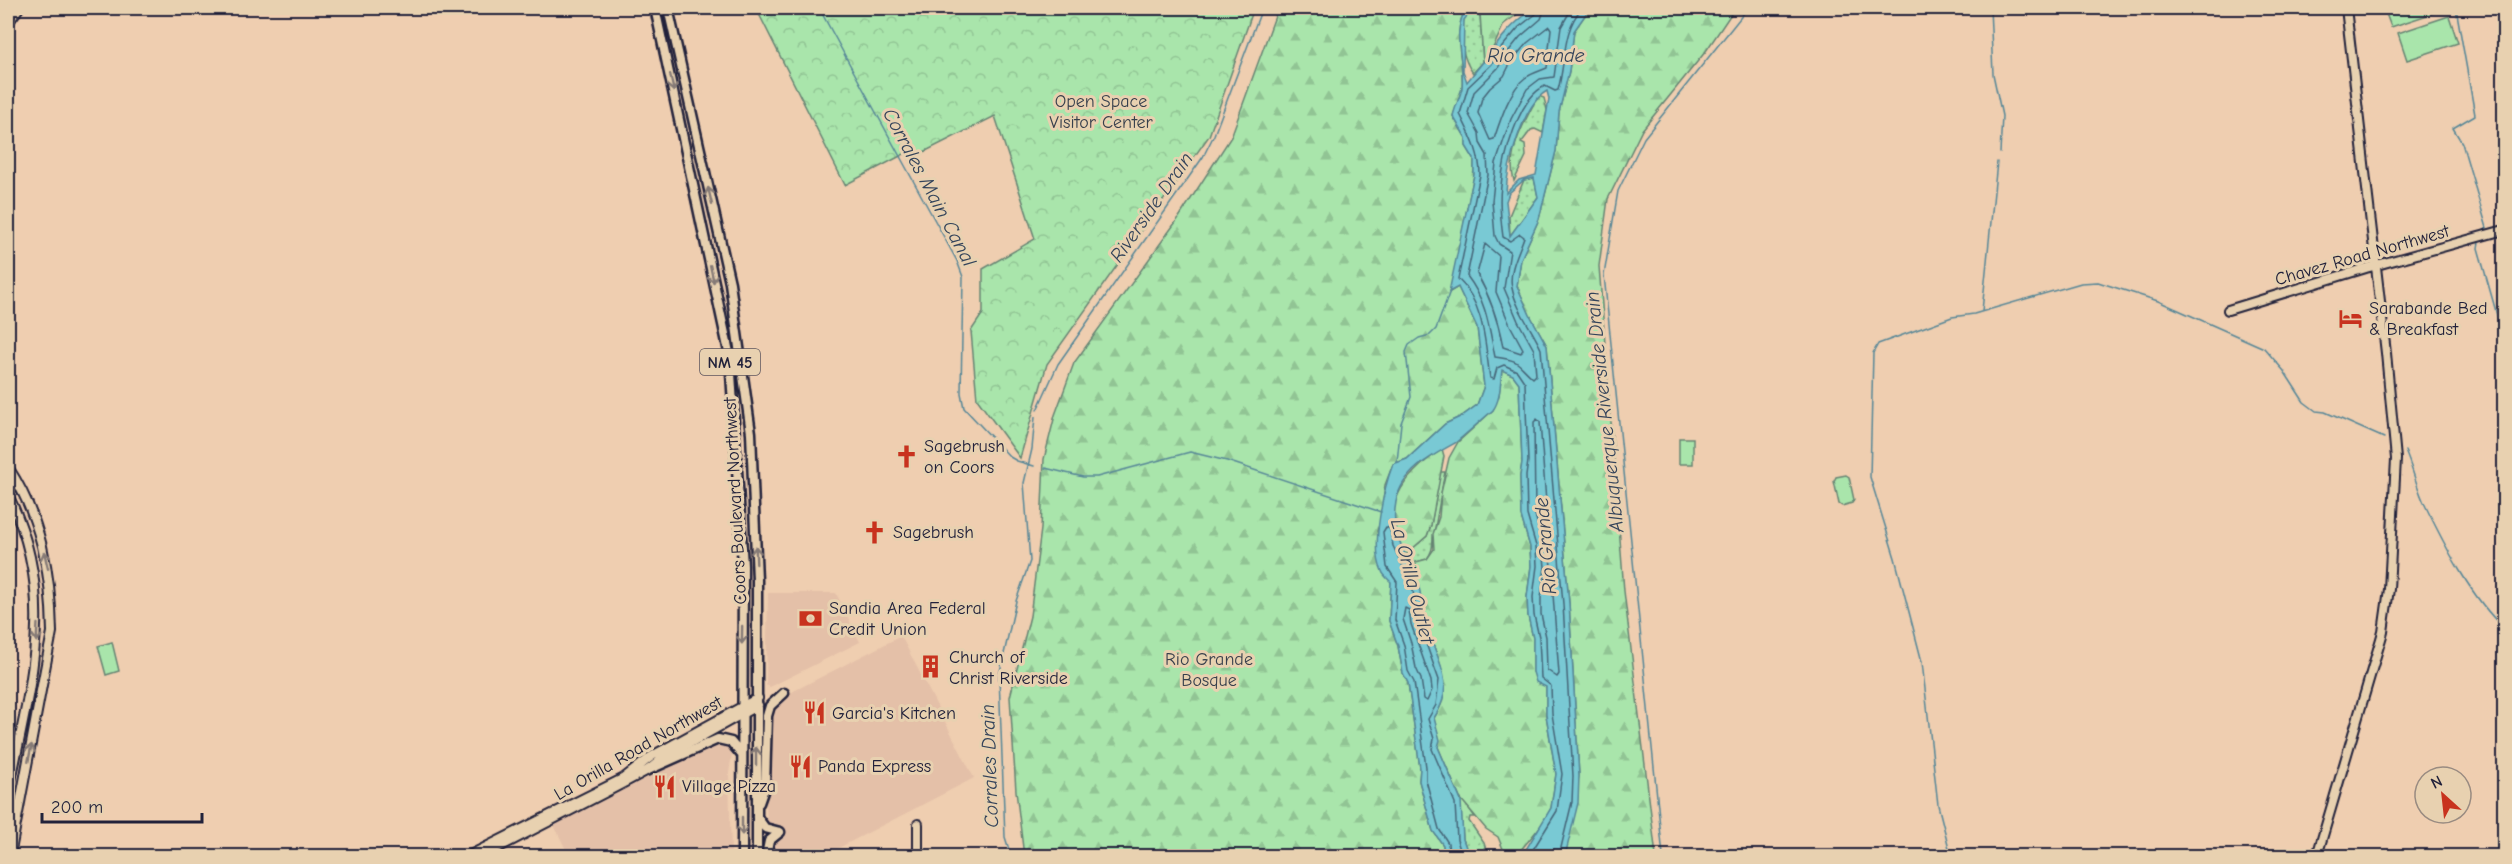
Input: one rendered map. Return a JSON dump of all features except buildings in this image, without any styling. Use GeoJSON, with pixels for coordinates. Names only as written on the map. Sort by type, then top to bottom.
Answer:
{"type":"FeatureCollection","features":[{"type":"Feature","properties":{"kind":"main road","name":"Coors Boulevard Northwest"},"geometry":{"type":"LineString","coordinates":[[655,8],[730,357],[743,566],[742,856]]}},
{"type":"Feature","properties":{"kind":"main road","name":"Coors Boulevard Northwest"},"geometry":{"type":"LineString","coordinates":[[668,8],[730,283],[748,400],[754,479],[758,701],[757,856]]}},
{"type":"Feature","properties":{"kind":"main road"},"geometry":{"type":"LineString","coordinates":[[766,856],[769,841],[780,832],[765,828],[757,814],[765,786],[767,716],[770,706],[783,693]]}},
{"type":"Feature","properties":{"kind":"main road"},"geometry":{"type":"LineString","coordinates":[[648,770],[718,739],[731,742],[741,754]]}},
{"type":"Feature","properties":{"kind":"street"},"geometry":{"type":"LineString","coordinates":[[8,23],[19,8]]}},
{"type":"Feature","properties":{"kind":"street"},"geometry":{"type":"LineString","coordinates":[[2317,856],[2383,632],[2389,589],[2396,449],[2346,8]]}},
{"type":"Feature","properties":{"kind":"street","name":"Chavez Road Northwest"},"geometry":{"type":"LineString","coordinates":[[2228,310],[2376,265],[2505,230]]}},
{"type":"Feature","properties":{"kind":"street"},"geometry":{"type":"LineString","coordinates":[[8,467],[35,519],[46,558],[51,596],[52,633],[9,853]]}},
{"type":"Feature","properties":{"kind":"street"},"geometry":{"type":"LineString","coordinates":[[8,495],[29,550],[36,585],[38,612],[35,656],[8,796]]}},
{"type":"Feature","properties":{"kind":"street","name":"La Orilla Road Northwest"},"geometry":{"type":"LineString","coordinates":[[468,856],[624,778],[652,756],[758,701]]}},
{"type":"Feature","properties":{"kind":"street","name":"La Orilla Road Northwest"},"geometry":{"type":"LineString","coordinates":[[482,856],[648,770],[663,758],[741,710]]}},
{"type":"Feature","properties":{"kind":"street"},"geometry":{"type":"LineString","coordinates":[[918,824],[918,856]]}},
{"type":"Feature","properties":{"kind":"shaded area"},"geometry":{"type":"Polygon","coordinates":[[[768,593],[836,593],[860,642],[770,687],[766,685],[768,593]]]}},
{"type":"Feature","properties":{"kind":"shaded area"},"geometry":{"type":"Polygon","coordinates":[[[901,636],[974,778],[823,856],[769,856],[766,803],[771,719],[777,704],[786,695],[901,636]]]}},
{"type":"Feature","properties":{"kind":"shaded area"},"geometry":{"type":"Polygon","coordinates":[[[716,743],[729,744],[732,754],[729,773],[731,856],[569,856],[554,825],[716,743]]]}},
{"type":"Feature","properties":{"kind":"green space","name":"Open Space Visitor Center"},"geometry":{"type":"Polygon","coordinates":[[[756,8],[1254,8],[1209,136],[1047,364],[1020,458],[977,399],[971,331],[983,313],[983,269],[1035,239],[995,116],[910,159],[906,153],[845,185],[756,8]]]}},
{"type":"Feature","properties":{"kind":"green space","name":"Rio Grande Bosque"},"geometry":{"type":"Polygon","coordinates":[[[1278,8],[1467,8],[1459,27],[1462,88],[1453,116],[1466,138],[1466,146],[1474,159],[1474,175],[1450,292],[1458,287],[1477,327],[1484,386],[1477,405],[1462,416],[1445,424],[1407,459],[1393,464],[1385,485],[1381,519],[1377,531],[1391,582],[1389,621],[1398,646],[1403,673],[1408,683],[1420,768],[1419,781],[1433,831],[1443,845],[1444,856],[1024,856],[1016,791],[1010,697],[1030,616],[1041,529],[1044,459],[1055,415],[1074,363],[1178,219],[1231,137],[1278,8]]]}},
{"type":"Feature","properties":{"kind":"green space"},"geometry":{"type":"Polygon","coordinates":[[[1473,8],[1487,8],[1480,13],[1483,62],[1473,73],[1464,55],[1461,33],[1465,18],[1473,8]]]}},
{"type":"Feature","properties":{"kind":"green space"},"geometry":{"type":"Polygon","coordinates":[[[1487,8],[1526,8],[1504,24],[1487,61],[1483,62],[1480,13],[1487,8]]]}},
{"type":"Feature","properties":{"kind":"green space"},"geometry":{"type":"Polygon","coordinates":[[[1590,8],[1735,8],[1706,51],[1642,130],[1608,199],[1599,266],[1624,591],[1656,856],[1565,856],[1579,776],[1569,603],[1547,346],[1517,286],[1521,259],[1539,219],[1556,151],[1559,112],[1569,71],[1574,31],[1590,8]]]}},
{"type":"Feature","properties":{"kind":"green space"},"geometry":{"type":"Polygon","coordinates":[[[2384,8],[2445,8],[2446,9],[2391,27],[2384,8]]]}},
{"type":"Feature","properties":{"kind":"green space"},"geometry":{"type":"Polygon","coordinates":[[[2449,16],[2458,43],[2407,60],[2398,33],[2449,16]]]}},
{"type":"Feature","properties":{"kind":"green space"},"geometry":{"type":"Polygon","coordinates":[[[1538,96],[1544,98],[1547,110],[1543,133],[1535,129],[1531,130],[1521,143],[1525,145],[1526,156],[1514,181],[1513,159],[1518,137],[1538,96]]]}},
{"type":"Feature","properties":{"kind":"green space"},"geometry":{"type":"Polygon","coordinates":[[[1534,178],[1538,197],[1510,236],[1509,216],[1524,180],[1534,178]]]}},
{"type":"Feature","properties":{"kind":"green space"},"geometry":{"type":"Polygon","coordinates":[[[1502,370],[1513,375],[1519,383],[1522,462],[1521,516],[1530,547],[1531,566],[1527,597],[1533,638],[1533,672],[1546,686],[1546,715],[1556,774],[1551,808],[1544,822],[1520,851],[1513,856],[1506,856],[1498,837],[1486,829],[1460,798],[1438,747],[1434,718],[1441,706],[1444,682],[1438,657],[1423,617],[1415,569],[1416,562],[1427,559],[1434,549],[1433,534],[1439,517],[1441,493],[1449,458],[1458,442],[1493,410],[1499,395],[1502,370]]]}},
{"type":"Feature","properties":{"kind":"green space"},"geometry":{"type":"Polygon","coordinates":[[[1679,438],[1693,438],[1693,464],[1679,464],[1679,438]]]}},
{"type":"Feature","properties":{"kind":"green space"},"geometry":{"type":"Polygon","coordinates":[[[1442,449],[1444,456],[1431,525],[1427,536],[1405,555],[1393,522],[1398,494],[1416,470],[1442,449]]]}},
{"type":"Feature","properties":{"kind":"green space"},"geometry":{"type":"Polygon","coordinates":[[[1440,472],[1445,472],[1432,549],[1427,559],[1416,562],[1414,574],[1405,555],[1427,536],[1440,472]]]}},
{"type":"Feature","properties":{"kind":"green space"},"geometry":{"type":"Polygon","coordinates":[[[1846,475],[1849,477],[1854,500],[1842,506],[1839,504],[1834,481],[1836,477],[1846,475]]]}},
{"type":"Feature","properties":{"kind":"green space"},"geometry":{"type":"Polygon","coordinates":[[[112,642],[119,671],[106,675],[98,646],[112,642]]]}},
{"type":"Feature","properties":{"kind":"green space"},"geometry":{"type":"Polygon","coordinates":[[[1460,798],[1475,817],[1470,817],[1469,821],[1484,843],[1488,856],[1469,856],[1463,839],[1460,798]]]}},
{"type":"Feature","properties":{"kind":"water","name":"Rio Grande"},"geometry":{"type":"Polygon","coordinates":[[[1467,8],[1473,8],[1464,20],[1463,71],[1467,82],[1483,62],[1487,61],[1508,31],[1535,8],[1590,8],[1574,31],[1569,71],[1559,112],[1556,151],[1539,219],[1521,259],[1517,286],[1547,346],[1569,603],[1579,776],[1578,803],[1565,856],[1522,856],[1551,808],[1556,774],[1546,715],[1546,687],[1536,682],[1533,672],[1533,638],[1527,597],[1531,566],[1530,547],[1521,516],[1522,462],[1519,383],[1513,375],[1502,370],[1499,396],[1493,410],[1455,443],[1418,466],[1404,482],[1396,502],[1395,526],[1418,584],[1424,620],[1442,669],[1444,692],[1441,705],[1434,718],[1440,740],[1438,747],[1461,801],[1463,839],[1469,856],[1444,856],[1443,845],[1433,831],[1419,781],[1420,768],[1408,683],[1403,673],[1398,646],[1389,621],[1391,582],[1383,574],[1377,548],[1380,518],[1393,464],[1407,459],[1445,424],[1462,416],[1477,405],[1484,386],[1477,327],[1458,287],[1449,292],[1474,175],[1474,159],[1466,146],[1466,138],[1453,116],[1462,88],[1459,27],[1467,8]],[[1547,91],[1538,98],[1523,122],[1509,168],[1506,193],[1519,180],[1536,175],[1549,99],[1547,91]],[[1534,178],[1524,180],[1509,193],[1506,201],[1510,236],[1538,197],[1534,178]]]}},
{"type":"Feature","properties":{"kind":"waterway","name":"Corrales Main Canal"},"geometry":{"type":"LineString","coordinates":[[819,8],[957,261],[963,277],[961,393],[964,408],[1010,457],[1034,466]]}},
{"type":"Feature","properties":{"kind":"waterway","name":"Riverside Drain"},"geometry":{"type":"LineString","coordinates":[[1037,410],[1058,364],[1203,157],[1214,135],[1262,8]]}},
{"type":"Feature","properties":{"kind":"waterway","name":"Albuquerque Riverside Drain"},"geometry":{"type":"LineString","coordinates":[[1663,856],[1604,275],[1618,191],[1644,138],[1748,8]]}},
{"type":"Feature","properties":{"kind":"waterway"},"geometry":{"type":"LineString","coordinates":[[1990,8],[1993,74],[2002,116],[2000,153]]}},
{"type":"Feature","properties":{"kind":"waterway"},"geometry":{"type":"LineString","coordinates":[[2456,8],[2475,115],[2453,128],[2462,143],[2487,228],[2481,232]]}},
{"type":"Feature","properties":{"kind":"waterway"},"geometry":{"type":"LineString","coordinates":[[1982,311],[1997,162]]}},
{"type":"Feature","properties":{"kind":"waterway"},"geometry":{"type":"LineString","coordinates":[[2479,242],[2478,248],[2504,340]]}},
{"type":"Feature","properties":{"kind":"waterway"},"geometry":{"type":"LineString","coordinates":[[1951,856],[1938,805],[1922,662],[1895,558],[1870,477],[1873,353],[1878,344],[1952,317],[1974,314],[2081,283],[2098,282],[2158,301],[2264,348],[2284,371],[2304,402],[2316,411],[2325,412],[2384,438]]}},
{"type":"Feature","properties":{"kind":"waterway"},"geometry":{"type":"LineString","coordinates":[[1397,462],[1401,423],[1411,397],[1406,352],[1409,345],[1419,338],[1430,335],[1436,329],[1450,291]]}},
{"type":"Feature","properties":{"kind":"waterway","name":"Corrales Drain"},"geometry":{"type":"LineString","coordinates":[[1011,856],[1005,837],[999,676],[1016,601],[1030,561],[1024,483],[1032,449],[1035,417]]}},
{"type":"Feature","properties":{"kind":"waterway"},"geometry":{"type":"LineString","coordinates":[[2405,451],[2423,500],[2451,555],[2470,587],[2504,628]]}},
{"type":"Feature","properties":{"kind":"waterway","name":"La Orilla Outlet"},"geometry":{"type":"LineString","coordinates":[[1045,468],[1083,477],[1097,477],[1190,452],[1227,461],[1381,512]]}},
{"type":"Feature","properties":{"kind":"place","name":"Sarabande Bed & Breakfast"},"geometry":{"type":"Point","coordinates":[2351,318]}},
{"type":"Feature","properties":{"kind":"place","name":"Sagebrush on Coors"},"geometry":{"type":"Point","coordinates":[906,456]}},
{"type":"Feature","properties":{"kind":"place","name":"Sagebrush"},"geometry":{"type":"Point","coordinates":[875,532]}},
{"type":"Feature","properties":{"kind":"place","name":"Sandia Area Federal Credit Union"},"geometry":{"type":"Point","coordinates":[811,618]}},
{"type":"Feature","properties":{"kind":"place","name":"Church of Christ Riverside"},"geometry":{"type":"Point","coordinates":[931,667]}},
{"type":"Feature","properties":{"kind":"place","name":"Garcia's Kitchen"},"geometry":{"type":"Point","coordinates":[814,713]}},
{"type":"Feature","properties":{"kind":"place","name":"Panda Express"},"geometry":{"type":"Point","coordinates":[800,766]}},
{"type":"Feature","properties":{"kind":"place","name":"Village Pizza"},"geometry":{"type":"Point","coordinates":[664,786]}}]}
